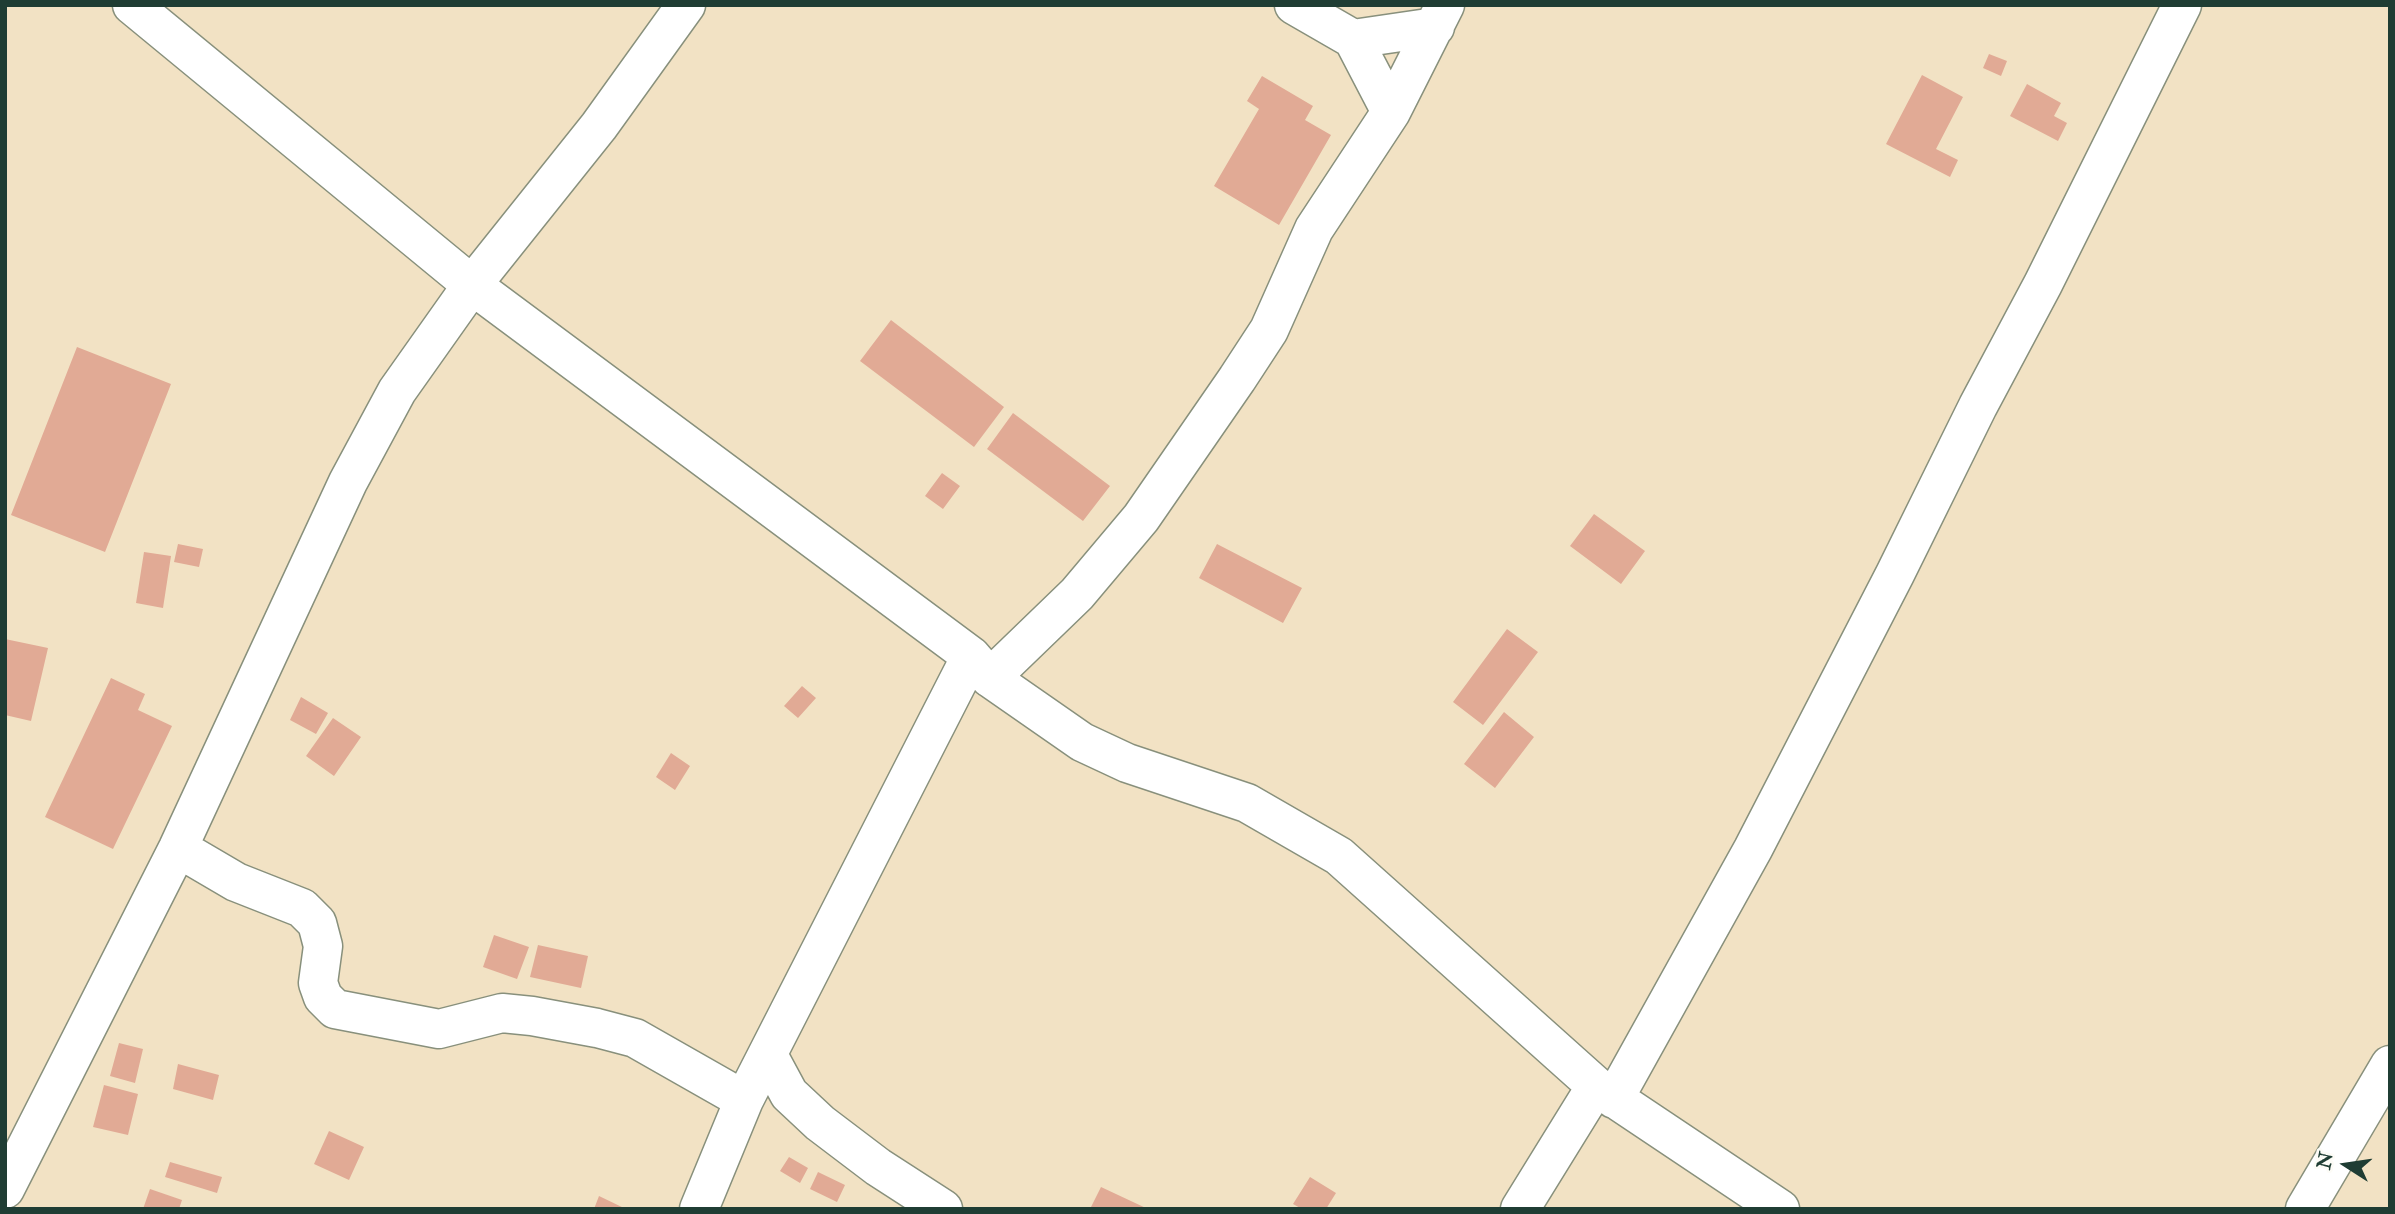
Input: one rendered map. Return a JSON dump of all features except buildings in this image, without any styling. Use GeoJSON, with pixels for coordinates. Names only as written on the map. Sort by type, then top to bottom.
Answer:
{"type":"FeatureCollection","features":[{"type":"Feature","properties":{"kind":"street"},"geometry":{"type":"LineString","coordinates":[[132,5],[472,285],[1082,742],[1127,763],[1247,803],[1339,856],[1605,1093],[1780,1209]]}},
{"type":"Feature","properties":{"kind":"street"},"geometry":{"type":"LineString","coordinates":[[5,1189],[21,1137],[178,848],[348,482],[397,391],[472,285],[599,126],[686,5]]}},
{"type":"Feature","properties":{"kind":"street"},"geometry":{"type":"LineString","coordinates":[[1294,5],[1353,39],[1391,112]]}},
{"type":"Feature","properties":{"kind":"street"},"geometry":{"type":"LineString","coordinates":[[1520,1209],[1605,1093],[1754,849],[1978,406],[2043,284],[2182,5]]}},
{"type":"Feature","properties":{"kind":"street"},"geometry":{"type":"LineString","coordinates":[[1353,39],[1440,16]]}},
{"type":"Feature","properties":{"kind":"street"},"geometry":{"type":"LineString","coordinates":[[699,1209],[744,1100],[980,667],[1077,594],[1141,518],[1269,330],[1314,229],[1391,112],[1440,16]]}},
{"type":"Feature","properties":{"kind":"street"},"geometry":{"type":"LineString","coordinates":[[178,848],[236,882],[302,908],[317,923],[323,946],[317,983],[323,997],[335,1009],[439,1029],[502,1013],[597,1028],[635,1038],[744,1100]]}},
{"type":"Feature","properties":{"kind":"street"},"geometry":{"type":"LineString","coordinates":[[768,1055],[789,1094],[820,1123],[878,1167],[943,1209]]}},
{"type":"Feature","properties":{"kind":"street"},"geometry":{"type":"LineString","coordinates":[[2305,1209],[2390,1065]]}}]}
